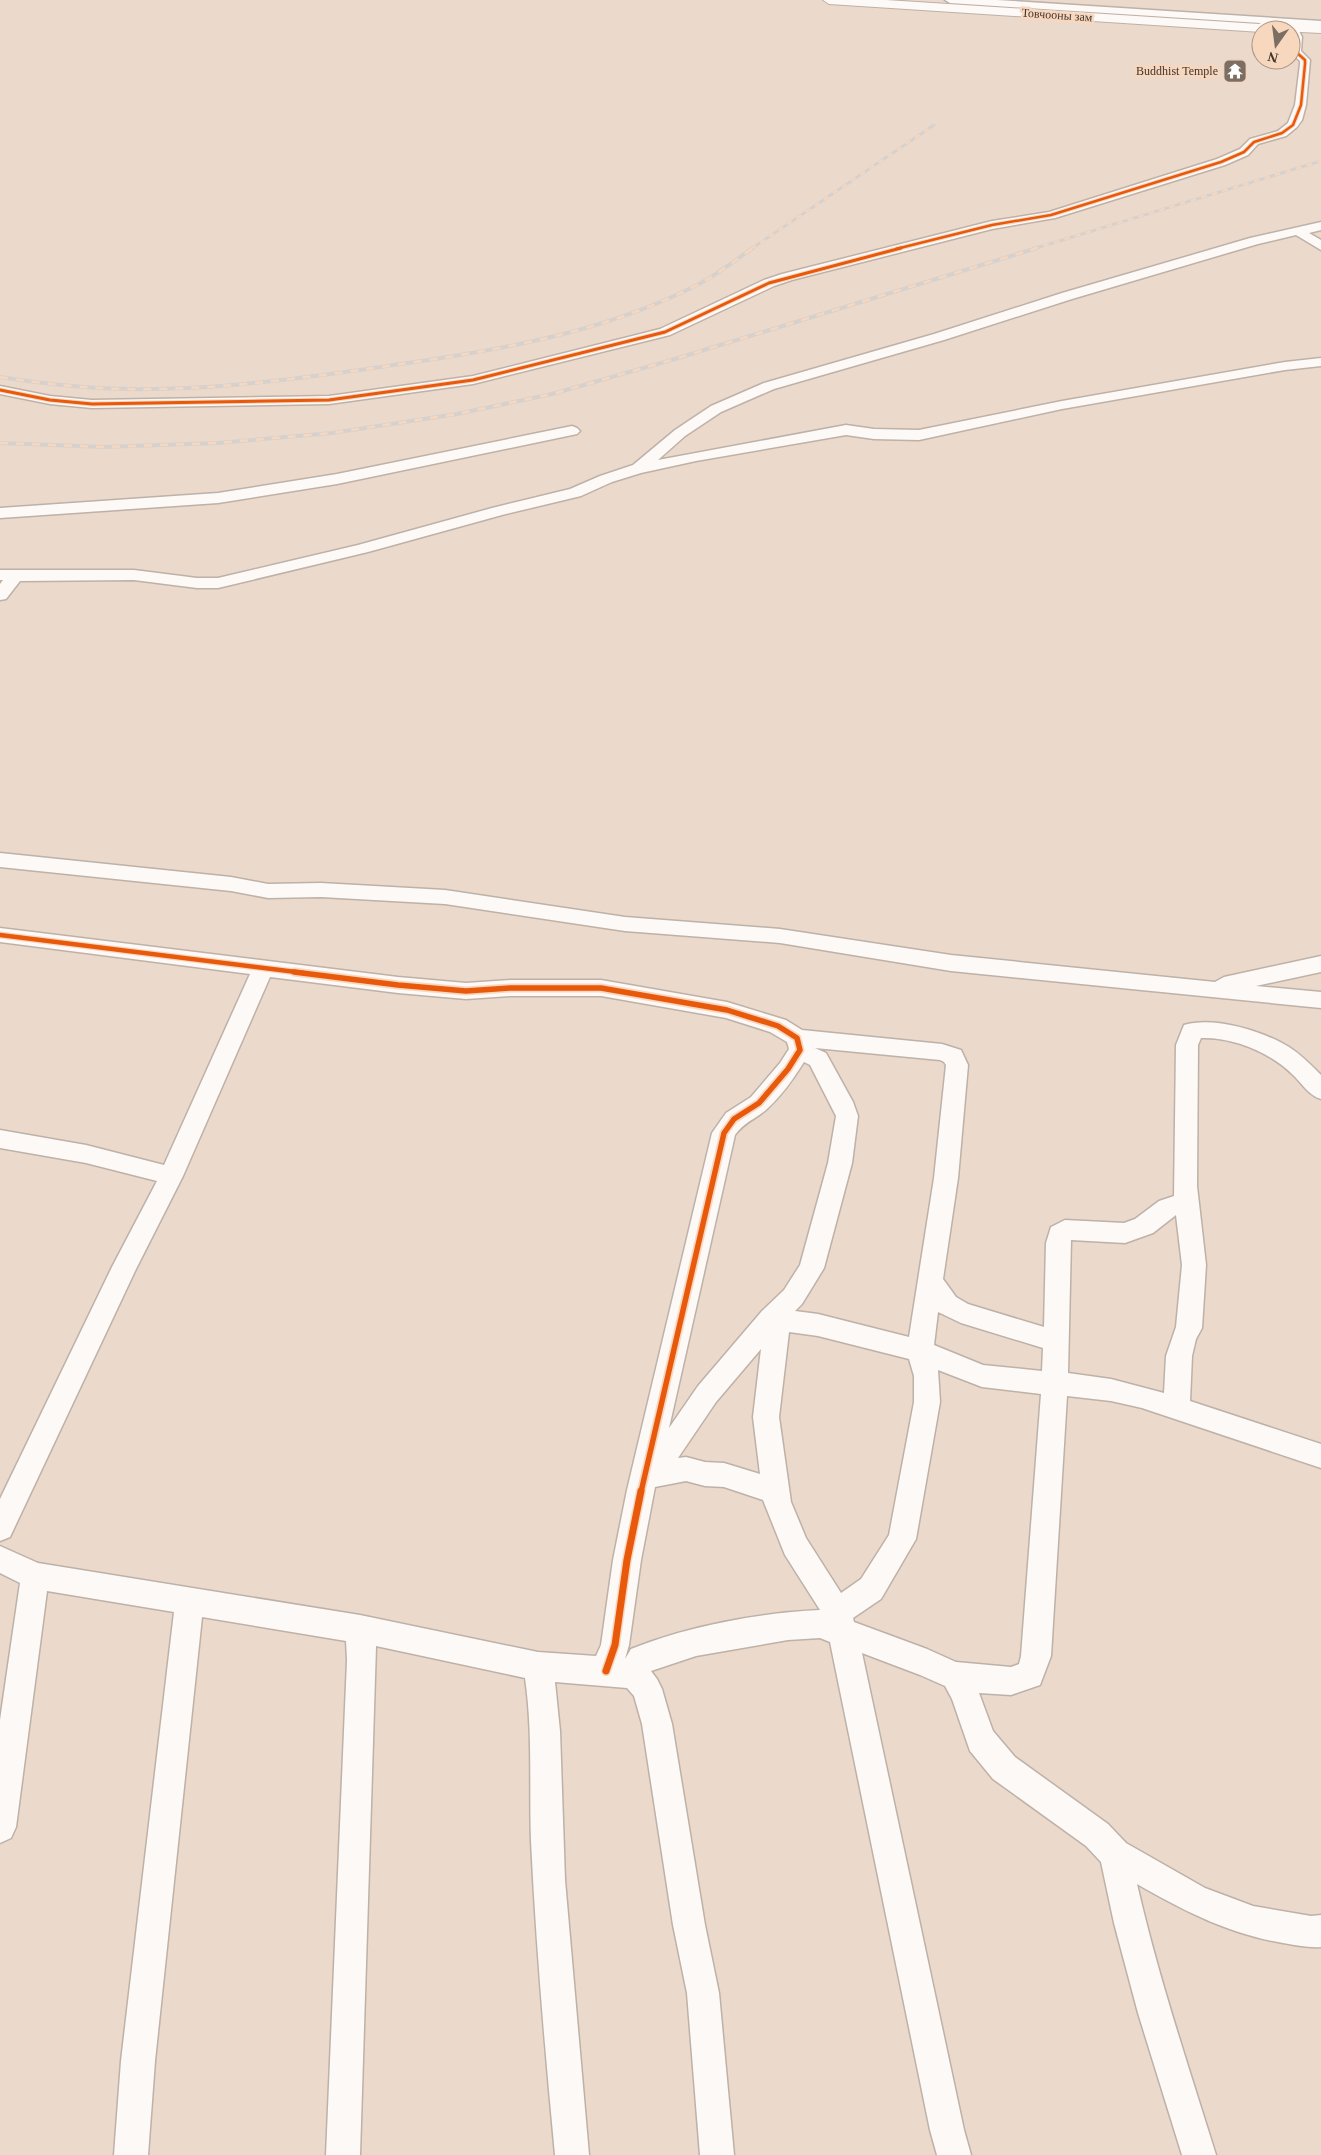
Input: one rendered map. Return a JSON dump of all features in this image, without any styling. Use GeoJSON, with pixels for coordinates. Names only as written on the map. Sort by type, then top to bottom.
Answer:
{"type":"FeatureCollection","features":[{"type":"Feature","properties":{"kind":"highway","name":"Товчооны зам"},"geometry":{"type":"LineString","coordinates":[[829,0],[1251,27]]}},
{"type":"Feature","properties":{"kind":"highway","name":"Товчооны зам"},"geometry":{"type":"LineString","coordinates":[[879,0],[1321,28]]}},
{"type":"Feature","properties":{"kind":"highway","name":"Товчооны зам"},"geometry":{"type":"LineString","coordinates":[[1301,31],[1321,32]]}},
{"type":"Feature","properties":{"kind":"street"},"geometry":{"type":"LineString","coordinates":[[950,0],[1321,22]]}},
{"type":"Feature","properties":{"kind":"street"},"geometry":{"type":"LineString","coordinates":[[1011,0],[1321,22]]}},
{"type":"Feature","properties":{"kind":"street"},"geometry":{"type":"LineString","coordinates":[[0,390],[50,400],[92,404],[329,400],[473,380],[665,332],[769,283],[787,277],[992,225],[1051,215],[1221,162],[1244,152],[1248,144],[1256,140],[1280,133],[1293,126],[1299,111],[1305,64],[1305,60],[1301,56]]}},
{"type":"Feature","properties":{"kind":"street"},"geometry":{"type":"LineString","coordinates":[[637,469],[680,433],[716,409],[769,386],[939,337],[1067,296],[1254,241],[1321,226]]}},
{"type":"Feature","properties":{"kind":"street"},"geometry":{"type":"LineString","coordinates":[[1298,231],[1321,246]]}},
{"type":"Feature","properties":{"kind":"street"},"geometry":{"type":"LineString","coordinates":[[0,595],[8,575],[56,578],[133,575],[200,584],[225,581],[362,549],[498,511],[575,493],[606,479],[637,469],[828,432],[846,430],[874,434],[919,435],[1062,405],[1285,366],[1321,362]]}},
{"type":"Feature","properties":{"kind":"street"},"geometry":{"type":"LineString","coordinates":[[0,513],[218,498],[337,479],[572,431]]}},
{"type":"Feature","properties":{"kind":"street"},"geometry":{"type":"LineString","coordinates":[[0,860],[231,884],[268,892],[321,890],[444,896],[625,924],[780,936],[951,963],[1321,1000]]}},
{"type":"Feature","properties":{"kind":"street"},"geometry":{"type":"LineString","coordinates":[[0,935],[398,985],[466,991],[510,988],[601,988],[727,1010],[778,1026],[818,1059],[834,1091],[842,1102],[847,1116],[840,1163],[812,1268],[793,1297],[771,1319],[707,1394],[661,1461],[644,1477]]}},
{"type":"Feature","properties":{"kind":"street"},"geometry":{"type":"LineString","coordinates":[[1204,989],[1321,964]]}},
{"type":"Feature","properties":{"kind":"street"},"geometry":{"type":"LineString","coordinates":[[0,1528],[124,1267],[171,1176],[263,968]]}},
{"type":"Feature","properties":{"kind":"street"},"geometry":{"type":"LineString","coordinates":[[1177,1408],[1180,1350],[1184,1335],[1189,1328],[1194,1266],[1186,1186],[1187,1045],[1192,1031],[1203,1028],[1256,1040],[1296,1062],[1321,1090]]}},
{"type":"Feature","properties":{"kind":"street"},"geometry":{"type":"LineString","coordinates":[[798,1044],[942,1052],[953,1056],[957,1065],[946,1178],[920,1351],[927,1376],[927,1402],[902,1539],[871,1590],[840,1623]]}},
{"type":"Feature","properties":{"kind":"street"},"geometry":{"type":"LineString","coordinates":[[621,1672],[615,1645],[627,1560],[644,1477],[724,1133],[734,1119],[759,1103],[788,1069],[798,1044]]}},
{"type":"Feature","properties":{"kind":"street"},"geometry":{"type":"LineString","coordinates":[[0,1139],[91,1154],[171,1176]]}},
{"type":"Feature","properties":{"kind":"street"},"geometry":{"type":"LineString","coordinates":[[621,1672],[641,1659],[696,1642],[788,1626],[840,1623],[955,1676],[1011,1681],[1030,1675],[1036,1656],[1055,1383],[1058,1243],[1060,1234],[1065,1230],[1124,1233],[1144,1226],[1168,1208],[1187,1202]]}},
{"type":"Feature","properties":{"kind":"street"},"geometry":{"type":"LineString","coordinates":[[931,1281],[946,1304],[961,1312],[1055,1341]]}},
{"type":"Feature","properties":{"kind":"street"},"geometry":{"type":"LineString","coordinates":[[771,1319],[818,1325],[920,1351],[982,1376],[1023,1382],[1055,1383],[1111,1390],[1142,1397],[1290,1444],[1321,1456]]}},
{"type":"Feature","properties":{"kind":"street"},"geometry":{"type":"LineString","coordinates":[[771,1319],[776,1332],[766,1416],[776,1492],[783,1520],[795,1546],[840,1623],[947,2130],[954,2155]]}},
{"type":"Feature","properties":{"kind":"street"},"geometry":{"type":"LineString","coordinates":[[644,1477],[686,1469],[705,1474],[724,1475],[776,1492]]}},
{"type":"Feature","properties":{"kind":"street"},"geometry":{"type":"LineString","coordinates":[[0,1560],[34,1576],[189,1603],[360,1629],[538,1666],[621,1672],[647,1689],[656,1724],[703,1993],[717,2155]]}},
{"type":"Feature","properties":{"kind":"street"},"geometry":{"type":"LineString","coordinates":[[0,1827],[34,1576]]}},
{"type":"Feature","properties":{"kind":"street"},"geometry":{"type":"LineString","coordinates":[[131,2155],[139,2051],[189,1603]]}},
{"type":"Feature","properties":{"kind":"street"},"geometry":{"type":"LineString","coordinates":[[343,2155],[362,1660],[360,1629]]}},
{"type":"Feature","properties":{"kind":"street"},"geometry":{"type":"LineString","coordinates":[[538,1666],[544,1707],[547,1838],[556,1990],[572,2155]]}},
{"type":"Feature","properties":{"kind":"street"},"geometry":{"type":"LineString","coordinates":[[955,1676],[964,1692],[980,1740],[1004,1768],[1097,1835],[1115,1854],[1196,1900],[1253,1922],[1311,1932],[1321,1931]]}},
{"type":"Feature","properties":{"kind":"street"},"geometry":{"type":"LineString","coordinates":[[1115,1854],[1130,1924],[1154,2013],[1199,2155]]}},
{"type":"Feature","properties":{"kind":"railway"},"geometry":{"type":"LineString","coordinates":[[751,249],[934,125]]}},
{"type":"Feature","properties":{"kind":"railway"},"geometry":{"type":"LineString","coordinates":[[1033,249],[1321,161]]}},
{"type":"Feature","properties":{"kind":"railway"},"geometry":{"type":"LineString","coordinates":[[0,377],[48,384],[97,388],[167,389],[236,385],[374,368],[500,348],[582,329],[663,301],[701,283],[753,248]]}},
{"type":"Feature","properties":{"kind":"railway"},"geometry":{"type":"LineString","coordinates":[[0,443],[104,447],[218,443],[332,433],[457,414],[552,394],[675,359],[1037,248]]}},
{"type":"Feature","properties":{"kind":"cycle path"},"geometry":{"type":"LineString","coordinates":[[0,390],[50,400],[92,404],[329,400],[473,380],[665,332],[769,283],[787,277],[992,225],[1051,215],[1221,162],[1244,152],[1254,142],[1282,133],[1293,125],[1299,113],[1302,96],[1305,60],[1301,56]]}},
{"type":"Feature","properties":{"kind":"cycle path"},"geometry":{"type":"LineString","coordinates":[[0,935],[398,985],[466,991],[510,988],[601,988],[727,1010],[778,1026],[797,1038],[800,1050],[788,1069],[759,1103],[734,1119],[724,1133],[641,1490],[627,1560],[615,1645],[606,1671]]}},
{"type":"Feature","properties":{"kind":"place","name":"Buddhist Temple"},"geometry":{"type":"Point","coordinates":[1235,71]}}]}
